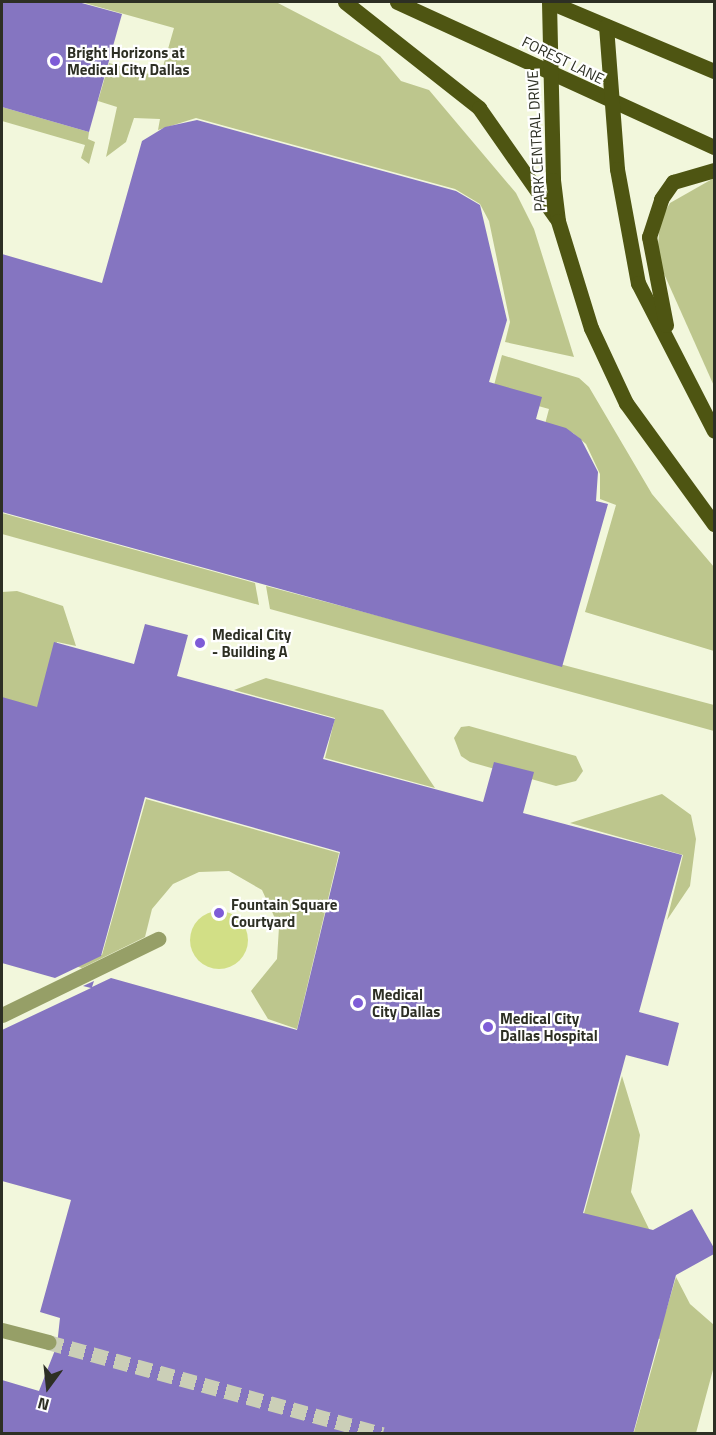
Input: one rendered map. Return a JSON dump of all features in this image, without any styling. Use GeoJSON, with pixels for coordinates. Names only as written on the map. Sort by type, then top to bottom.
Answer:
{"type":"FeatureCollection","features":[{"type":"Feature","properties":{"kind":"main road"},"geometry":{"type":"LineString","coordinates":[[345,2],[479,108],[558,221]]}},
{"type":"Feature","properties":{"kind":"main road","name":"FOREST LANE"},"geometry":{"type":"LineString","coordinates":[[397,2],[614,104],[714,147]]}},
{"type":"Feature","properties":{"kind":"main road"},"geometry":{"type":"LineString","coordinates":[[549,2],[714,72]]}},
{"type":"Feature","properties":{"kind":"main road","name":"PARK CENTRAL DRIVE"},"geometry":{"type":"LineString","coordinates":[[549,2],[550,73],[558,221],[591,328],[626,403],[714,524]]}},
{"type":"Feature","properties":{"kind":"main road"},"geometry":{"type":"LineString","coordinates":[[606,26],[614,104],[617,169],[638,283],[675,363],[714,431]]}},
{"type":"Feature","properties":{"kind":"main road"},"geometry":{"type":"LineString","coordinates":[[675,363],[649,237],[661,199],[673,182],[714,170]]}},
{"type":"Feature","properties":{"kind":"lane"},"geometry":{"type":"LineString","coordinates":[[2,1015],[158,939]]}},
{"type":"Feature","properties":{"kind":"lane"},"geometry":{"type":"LineString","coordinates":[[2,1330],[48,1342]]}},
{"type":"Feature","properties":{"kind":"shaded area"},"geometry":{"type":"Polygon","coordinates":[[[81,2],[276,2],[380,56],[401,81],[429,90],[516,193],[534,229],[574,357],[505,342],[510,322],[489,221],[480,204],[455,189],[196,118],[158,130],[160,119],[134,118],[126,142],[106,157],[117,107],[98,101],[109,63],[160,77],[174,28],[81,2]]]}},
{"type":"Feature","properties":{"kind":"shaded area"},"geometry":{"type":"Polygon","coordinates":[[[2,107],[89,132],[88,139],[95,142],[89,164],[81,158],[85,145],[2,121],[2,107]]]}},
{"type":"Feature","properties":{"kind":"shaded area"},"geometry":{"type":"Polygon","coordinates":[[[714,178],[714,386],[657,258],[660,220],[670,203],[714,178]]]}},
{"type":"Feature","properties":{"kind":"shaded area"},"geometry":{"type":"Polygon","coordinates":[[[502,355],[579,378],[589,387],[652,494],[714,567],[714,651],[585,612],[616,505],[600,499],[600,474],[586,444],[573,433],[545,424],[549,409],[492,393],[502,355]]]}},
{"type":"Feature","properties":{"kind":"shaded area"},"geometry":{"type":"Polygon","coordinates":[[[2,513],[255,583],[259,605],[2,534],[2,513]]]}},
{"type":"Feature","properties":{"kind":"shaded area"},"geometry":{"type":"Polygon","coordinates":[[[266,586],[714,705],[714,731],[270,609],[266,586]]]}},
{"type":"Feature","properties":{"kind":"shaded area"},"geometry":{"type":"Polygon","coordinates":[[[17,591],[63,606],[76,646],[57,642],[38,709],[2,699],[2,592],[17,591]]]}},
{"type":"Feature","properties":{"kind":"shaded area"},"geometry":{"type":"Polygon","coordinates":[[[266,678],[383,710],[435,788],[325,758],[335,718],[234,690],[266,678]]]}},
{"type":"Feature","properties":{"kind":"shaded area"},"geometry":{"type":"Polygon","coordinates":[[[469,726],[576,756],[583,771],[576,781],[556,786],[470,762],[461,756],[454,738],[461,727],[469,726]]]}},
{"type":"Feature","properties":{"kind":"shaded area"},"geometry":{"type":"Polygon","coordinates":[[[662,794],[691,815],[696,839],[690,886],[667,920],[683,855],[570,823],[662,794]]]}},
{"type":"Feature","properties":{"kind":"shaded area"},"geometry":{"type":"Polygon","coordinates":[[[146,799],[339,853],[297,1029],[268,1019],[251,991],[277,959],[279,927],[262,890],[229,871],[199,872],[173,884],[152,909],[145,937],[82,968],[2,946],[2,928],[102,955],[146,799]]]}},
{"type":"Feature","properties":{"kind":"shaded area"},"geometry":{"type":"Polygon","coordinates":[[[219,911],[230,913],[243,924],[248,940],[246,951],[235,964],[219,969],[208,967],[195,956],[190,940],[192,929],[203,916],[219,911]]]}},
{"type":"Feature","properties":{"kind":"shaded area"},"geometry":{"type":"Polygon","coordinates":[[[622,1076],[640,1135],[631,1192],[650,1231],[577,1239],[622,1076]]]}},
{"type":"Feature","properties":{"kind":"shaded area"},"geometry":{"type":"Polygon","coordinates":[[[676,1277],[690,1304],[714,1325],[714,1366],[696,1433],[638,1434],[634,1432],[660,1339],[633,1331],[666,1311],[676,1277]]]}},
{"type":"Feature","properties":{"kind":"building","name":"Bright Horizons at Medical City Dallas"},"geometry":{"type":"Polygon","coordinates":[[[2,2],[78,2],[122,14],[89,132],[2,107],[2,2]]]}},
{"type":"Feature","properties":{"kind":"building"},"geometry":{"type":"Polygon","coordinates":[[[197,120],[456,191],[480,205],[507,320],[489,382],[542,397],[536,419],[566,428],[581,439],[598,472],[596,501],[608,504],[562,667],[2,512],[2,254],[102,283],[142,141],[165,127],[197,120]]]}},
{"type":"Feature","properties":{"kind":"building","name":"Medical City Dallas Hospital"},"geometry":{"type":"Polygon","coordinates":[[[145,624],[188,635],[177,676],[335,719],[323,759],[483,802],[494,762],[534,772],[523,813],[682,855],[639,1012],[679,1023],[668,1066],[626,1055],[583,1213],[653,1230],[692,1209],[714,1248],[714,1254],[676,1275],[633,1434],[2,1434],[2,1380],[39,1391],[57,1345],[60,1318],[40,1312],[71,1200],[2,1181],[2,1030],[91,988],[83,986],[94,981],[92,987],[111,978],[297,1030],[340,852],[145,797],[101,956],[55,978],[2,963],[2,697],[37,707],[54,642],[134,664],[145,624]]]}},
{"type":"Feature","properties":{"kind":"tunnel"},"geometry":{"type":"LineString","coordinates":[[48,1342],[383,1434]]}},
{"type":"Feature","properties":{"kind":"place","name":"Bright Horizons at Medical City Dallas"},"geometry":{"type":"Point","coordinates":[55,61]}},
{"type":"Feature","properties":{"kind":"place","name":"Medical City - Building A"},"geometry":{"type":"Point","coordinates":[200,643]}},
{"type":"Feature","properties":{"kind":"place","name":"Fountain Square Courtyard"},"geometry":{"type":"Point","coordinates":[219,913]}},
{"type":"Feature","properties":{"kind":"place","name":"Medical City Dallas"},"geometry":{"type":"Point","coordinates":[358,1003]}},
{"type":"Feature","properties":{"kind":"place","name":"Medical City Dallas Hospital"},"geometry":{"type":"Point","coordinates":[488,1027]}}]}
